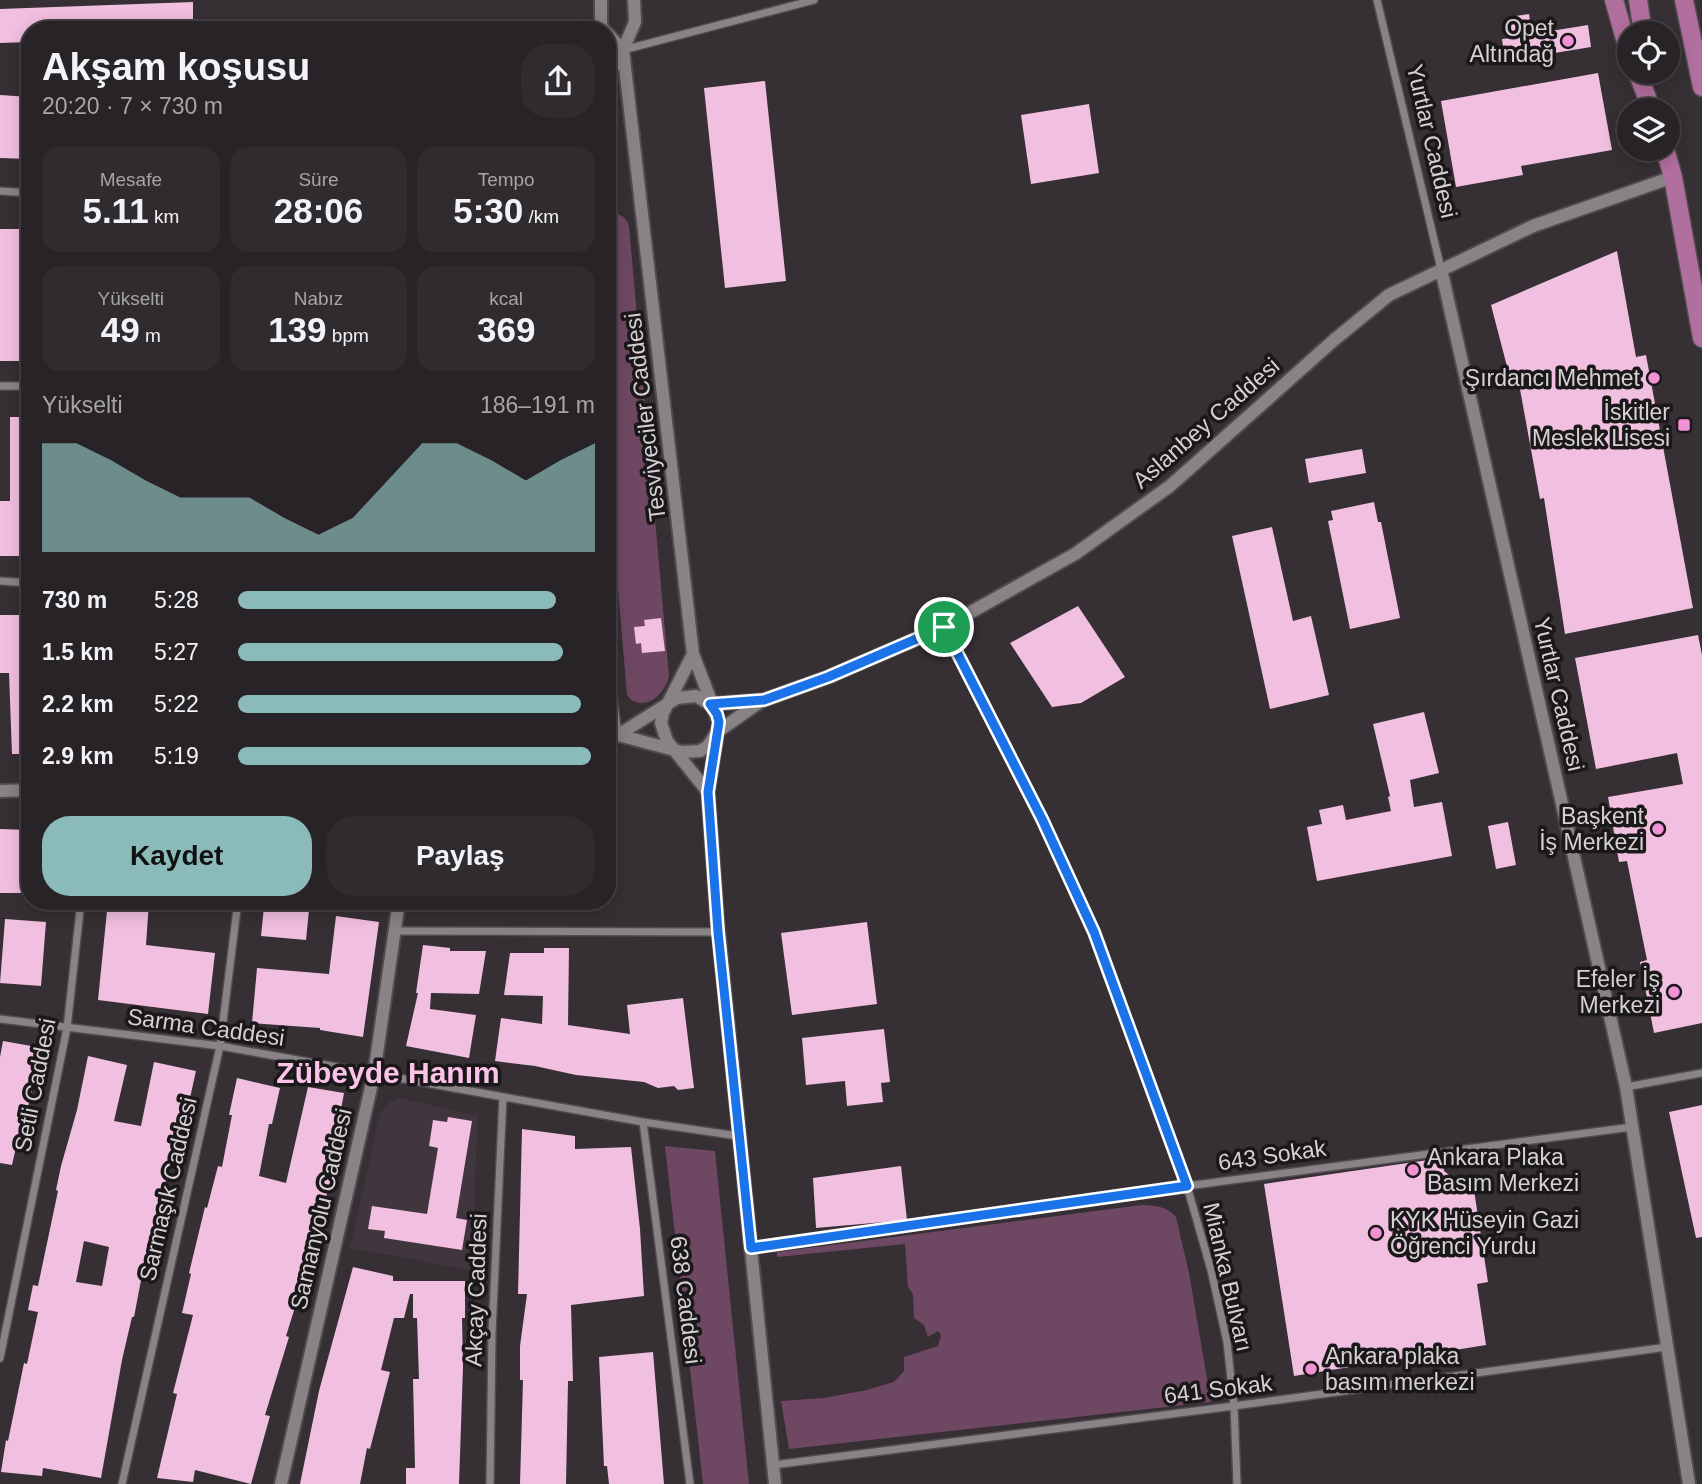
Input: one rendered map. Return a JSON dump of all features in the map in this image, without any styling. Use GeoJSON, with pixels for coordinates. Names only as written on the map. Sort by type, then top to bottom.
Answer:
{"type":"FeatureCollection","features":[{"type":"Feature","properties":{"kind":"main road"},"geometry":{"type":"LineString","coordinates":[[1614,0],[1620,21]]}},
{"type":"Feature","properties":{"kind":"main road"},"geometry":{"type":"LineString","coordinates":[[1684,0],[1702,88]]}},
{"type":"Feature","properties":{"kind":"main road"},"geometry":{"type":"LineString","coordinates":[[1668,161],[1702,338]]}},
{"type":"Feature","properties":{"kind":"street"},"geometry":{"type":"LineString","coordinates":[[601,0],[601,21]]}},
{"type":"Feature","properties":{"kind":"street","name":"Tesviyeciler Caddesi"},"geometry":{"type":"LineString","coordinates":[[634,0],[635,22],[623,50],[693,654],[710,704]]}},
{"type":"Feature","properties":{"kind":"street"},"geometry":{"type":"LineString","coordinates":[[623,50],[814,0]]}},
{"type":"Feature","properties":{"kind":"street","name":"Yurtlar Caddesi"},"geometry":{"type":"LineString","coordinates":[[1377,0],[1441,268],[1626,1087],[1689,1484]]}},
{"type":"Feature","properties":{"kind":"street"},"geometry":{"type":"LineString","coordinates":[[616,43],[623,50]]}},
{"type":"Feature","properties":{"kind":"street"},"geometry":{"type":"LineString","coordinates":[[616,67],[623,50]]}},
{"type":"Feature","properties":{"kind":"street","name":"Aslanbey Caddesi"},"geometry":{"type":"LineString","coordinates":[[764,700],[828,677],[944,627],[1075,554],[1170,486],[1334,340],[1389,295],[1533,226],[1673,177]]}},
{"type":"Feature","properties":{"kind":"street"},"geometry":{"type":"LineString","coordinates":[[0,191],[21,192]]}},
{"type":"Feature","properties":{"kind":"street"},"geometry":{"type":"LineString","coordinates":[[0,386],[21,386]]}},
{"type":"Feature","properties":{"kind":"street"},"geometry":{"type":"LineString","coordinates":[[0,581],[21,582]]}},
{"type":"Feature","properties":{"kind":"street","name":"Mianka Bulvarı"},"geometry":{"type":"LineString","coordinates":[[944,627],[1042,819],[1094,932],[1187,1186],[1212,1270],[1227,1342],[1234,1406],[1237,1484]]}},
{"type":"Feature","properties":{"kind":"street"},"geometry":{"type":"LineString","coordinates":[[693,654],[661,723],[662,733],[708,792]]}},
{"type":"Feature","properties":{"kind":"street"},"geometry":{"type":"LineString","coordinates":[[616,734],[686,695],[696,696],[710,704],[717,714],[708,792],[718,932],[775,1484]]}},
{"type":"Feature","properties":{"kind":"street"},"geometry":{"type":"LineString","coordinates":[[710,704],[764,700]]}},
{"type":"Feature","properties":{"kind":"street"},"geometry":{"type":"LineString","coordinates":[[616,737],[682,752],[700,751],[714,740],[717,732],[764,700]]}},
{"type":"Feature","properties":{"kind":"street"},"geometry":{"type":"LineString","coordinates":[[0,791],[21,790]]}},
{"type":"Feature","properties":{"kind":"street","name":"Setli Caddesi"},"geometry":{"type":"LineString","coordinates":[[0,1358],[66,1028],[80,910]]}},
{"type":"Feature","properties":{"kind":"street","name":"Sarmaşık Caddesi"},"geometry":{"type":"LineString","coordinates":[[122,1484],[220,1046],[237,910]]}},
{"type":"Feature","properties":{"kind":"street","name":"Samanyolu Caddesi"},"geometry":{"type":"LineString","coordinates":[[281,1484],[374,1074],[398,910]]}},
{"type":"Feature","properties":{"kind":"street"},"geometry":{"type":"LineString","coordinates":[[395,931],[718,932]]}},
{"type":"Feature","properties":{"kind":"street","name":"Sarma Caddesi"},"geometry":{"type":"LineString","coordinates":[[0,1018],[220,1046],[643,1122],[738,1136]]}},
{"type":"Feature","properties":{"kind":"street"},"geometry":{"type":"LineString","coordinates":[[1626,1087],[1702,1073]]}},
{"type":"Feature","properties":{"kind":"street","name":"Akçay Caddesi"},"geometry":{"type":"LineString","coordinates":[[490,1484],[492,1333],[503,1097]]}},
{"type":"Feature","properties":{"kind":"street","name":"638 Caddesi"},"geometry":{"type":"LineString","coordinates":[[643,1122],[690,1484]]}},
{"type":"Feature","properties":{"kind":"street","name":"643 Sokak"},"geometry":{"type":"LineString","coordinates":[[751,1248],[1632,1127]]}},
{"type":"Feature","properties":{"kind":"street","name":"641 Sokak"},"geometry":{"type":"LineString","coordinates":[[773,1465],[1667,1348]]}},
{"type":"Feature","properties":{"kind":"shaded area"},"geometry":{"type":"Polygon","coordinates":[[[616,213],[626,219],[629,226],[669,676],[660,694],[650,701],[638,703],[627,695],[616,566],[616,213]]]}},
{"type":"Feature","properties":{"kind":"shaded area"},"geometry":{"type":"Polygon","coordinates":[[[400,1098],[478,1116],[471,1270],[350,1248],[380,1113],[390,1102],[400,1098]]]}},
{"type":"Feature","properties":{"kind":"shaded area"},"geometry":{"type":"Polygon","coordinates":[[[665,1146],[715,1151],[749,1484],[703,1484],[665,1146]]]}},
{"type":"Feature","properties":{"kind":"shaded area"},"geometry":{"type":"Polygon","coordinates":[[[1142,1205],[1157,1206],[1176,1217],[1189,1273],[1211,1402],[789,1449],[781,1401],[824,1398],[894,1382],[904,1371],[904,1357],[938,1346],[941,1335],[938,1331],[928,1337],[924,1325],[914,1318],[913,1294],[908,1287],[905,1244],[777,1257],[777,1252],[1142,1205]]]}},
{"type":"Feature","properties":{"kind":"building"},"geometry":{"type":"Polygon","coordinates":[[[193,2],[193,21],[21,21],[21,42],[0,43],[0,9],[193,2]]]}},
{"type":"Feature","properties":{"kind":"building"},"geometry":{"type":"Polygon","coordinates":[[[1529,14],[1532,34],[1588,25],[1591,47],[1505,61],[1502,39],[1512,38],[1508,17],[1529,14]]]}},
{"type":"Feature","properties":{"kind":"building"},"geometry":{"type":"Polygon","coordinates":[[[1598,73],[1612,150],[1521,166],[1523,175],[1456,187],[1441,101],[1598,73]]]}},
{"type":"Feature","properties":{"kind":"building"},"geometry":{"type":"Polygon","coordinates":[[[765,81],[786,281],[725,288],[704,88],[765,81]]]}},
{"type":"Feature","properties":{"kind":"building"},"geometry":{"type":"Polygon","coordinates":[[[0,95],[21,96],[21,159],[0,158],[0,95]]]}},
{"type":"Feature","properties":{"kind":"building"},"geometry":{"type":"Polygon","coordinates":[[[1089,104],[1099,173],[1031,184],[1021,115],[1089,104]]]}},
{"type":"Feature","properties":{"kind":"building"},"geometry":{"type":"Polygon","coordinates":[[[0,229],[21,229],[21,361],[0,361],[0,229]]]}},
{"type":"Feature","properties":{"kind":"building"},"geometry":{"type":"Polygon","coordinates":[[[1617,251],[1636,357],[1646,355],[1693,608],[1565,634],[1544,498],[1540,499],[1517,373],[1509,374],[1491,305],[1617,251]]]}},
{"type":"Feature","properties":{"kind":"building"},"geometry":{"type":"Polygon","coordinates":[[[10,417],[21,417],[21,556],[0,556],[0,501],[10,501],[10,417]]]}},
{"type":"Feature","properties":{"kind":"building"},"geometry":{"type":"Polygon","coordinates":[[[1362,449],[1366,473],[1309,483],[1305,459],[1362,449]]]}},
{"type":"Feature","properties":{"kind":"building"},"geometry":{"type":"Polygon","coordinates":[[[1374,502],[1378,522],[1381,522],[1400,618],[1350,629],[1328,521],[1333,520],[1331,511],[1374,502]]]}},
{"type":"Feature","properties":{"kind":"building"},"geometry":{"type":"Polygon","coordinates":[[[1272,527],[1293,621],[1311,616],[1329,695],[1270,709],[1232,536],[1272,527]]]}},
{"type":"Feature","properties":{"kind":"building"},"geometry":{"type":"Polygon","coordinates":[[[1078,606],[1125,677],[1081,703],[1052,707],[1010,643],[1078,606]]]}},
{"type":"Feature","properties":{"kind":"building"},"geometry":{"type":"Polygon","coordinates":[[[0,615],[21,615],[21,754],[12,754],[9,673],[0,673],[0,615]]]}},
{"type":"Feature","properties":{"kind":"building"},"geometry":{"type":"Polygon","coordinates":[[[661,618],[665,651],[642,653],[641,643],[636,644],[634,627],[645,626],[644,620],[661,618]]]}},
{"type":"Feature","properties":{"kind":"building"},"geometry":{"type":"Polygon","coordinates":[[[1698,635],[1702,655],[1702,1023],[1654,1033],[1640,962],[1647,960],[1627,861],[1619,862],[1608,797],[1683,784],[1677,753],[1596,769],[1575,658],[1698,635]]]}},
{"type":"Feature","properties":{"kind":"building"},"geometry":{"type":"Polygon","coordinates":[[[1424,712],[1439,773],[1410,780],[1414,807],[1442,802],[1452,856],[1317,881],[1307,827],[1322,824],[1319,810],[1343,805],[1346,820],[1391,811],[1373,724],[1424,712]]]}},
{"type":"Feature","properties":{"kind":"building"},"geometry":{"type":"Polygon","coordinates":[[[1508,822],[1516,865],[1496,869],[1488,826],[1508,822]]]}},
{"type":"Feature","properties":{"kind":"building"},"geometry":{"type":"Polygon","coordinates":[[[0,829],[21,830],[21,893],[0,893],[0,829]]]}},
{"type":"Feature","properties":{"kind":"building"},"geometry":{"type":"Polygon","coordinates":[[[107,910],[148,910],[146,945],[215,953],[208,1014],[98,1000],[107,910]]]}},
{"type":"Feature","properties":{"kind":"building"},"geometry":{"type":"Polygon","coordinates":[[[264,910],[309,910],[306,940],[261,936],[264,910]]]}},
{"type":"Feature","properties":{"kind":"building"},"geometry":{"type":"Polygon","coordinates":[[[336,916],[379,922],[363,1037],[320,1028],[252,1023],[257,968],[329,974],[336,916]]]}},
{"type":"Feature","properties":{"kind":"building"},"geometry":{"type":"Polygon","coordinates":[[[5,919],[46,922],[41,986],[0,983],[5,919]]]}},
{"type":"Feature","properties":{"kind":"building"},"geometry":{"type":"Polygon","coordinates":[[[867,922],[877,1004],[792,1015],[781,933],[867,922]]]}},
{"type":"Feature","properties":{"kind":"building"},"geometry":{"type":"Polygon","coordinates":[[[423,945],[450,948],[450,951],[486,951],[479,994],[431,993],[430,1009],[476,1015],[469,1058],[406,1046],[418,993],[423,945]]]}},
{"type":"Feature","properties":{"kind":"building"},"geometry":{"type":"Polygon","coordinates":[[[544,948],[569,948],[568,1025],[630,1034],[627,1005],[683,998],[694,1088],[658,1088],[644,1082],[576,1075],[495,1061],[501,1018],[542,1024],[543,996],[504,995],[510,953],[544,953],[544,948]]]}},
{"type":"Feature","properties":{"kind":"building"},"geometry":{"type":"Polygon","coordinates":[[[884,1029],[890,1082],[881,1083],[883,1102],[847,1106],[845,1081],[806,1085],[802,1038],[884,1029]]]}},
{"type":"Feature","properties":{"kind":"building"},"geometry":{"type":"Polygon","coordinates":[[[3,1041],[43,1048],[37,1084],[33,1084],[12,1165],[0,1163],[0,1057],[3,1041]]]}},
{"type":"Feature","properties":{"kind":"building"},"geometry":{"type":"Polygon","coordinates":[[[88,1056],[127,1065],[114,1121],[141,1126],[154,1062],[196,1071],[186,1116],[181,1115],[163,1197],[160,1196],[149,1248],[153,1249],[148,1277],[142,1275],[132,1317],[101,1478],[43,1468],[42,1476],[1,1472],[6,1440],[8,1441],[38,1312],[28,1310],[33,1285],[38,1286],[61,1166],[77,1110],[88,1056]],[[84,1241],[76,1282],[102,1286],[109,1247],[84,1241]]]}},
{"type":"Feature","properties":{"kind":"building"},"geometry":{"type":"Polygon","coordinates":[[[237,1078],[280,1088],[272,1124],[269,1124],[259,1176],[286,1183],[308,1087],[344,1093],[336,1137],[342,1138],[324,1205],[320,1203],[286,1336],[289,1337],[265,1415],[270,1416],[251,1484],[195,1470],[193,1482],[157,1478],[177,1394],[173,1393],[193,1315],[182,1313],[191,1274],[189,1273],[205,1207],[207,1208],[218,1166],[222,1167],[237,1078]]]}},
{"type":"Feature","properties":{"kind":"building"},"geometry":{"type":"Polygon","coordinates":[[[1702,1105],[1702,1237],[1696,1238],[1669,1112],[1702,1105]]]}},
{"type":"Feature","properties":{"kind":"building"},"geometry":{"type":"Polygon","coordinates":[[[448,1117],[472,1121],[456,1218],[467,1220],[462,1250],[384,1238],[385,1231],[368,1229],[372,1206],[427,1214],[438,1148],[429,1146],[433,1120],[447,1122],[448,1117]]]}},
{"type":"Feature","properties":{"kind":"building"},"geometry":{"type":"Polygon","coordinates":[[[522,1129],[575,1136],[575,1149],[631,1147],[644,1296],[571,1305],[573,1381],[568,1381],[566,1484],[520,1484],[523,1380],[520,1380],[520,1346],[527,1294],[518,1294],[522,1129]]]}},
{"type":"Feature","properties":{"kind":"building","name":"KYK Hüseyin Gazi Öğrenci Yurdu"},"geometry":{"type":"Polygon","coordinates":[[[1442,1158],[1444,1171],[1456,1180],[1472,1177],[1488,1282],[1477,1284],[1486,1345],[1294,1376],[1264,1184],[1442,1158]]]}},
{"type":"Feature","properties":{"kind":"building"},"geometry":{"type":"Polygon","coordinates":[[[901,1166],[907,1220],[816,1228],[813,1178],[901,1166]]]}},
{"type":"Feature","properties":{"kind":"building"},"geometry":{"type":"Polygon","coordinates":[[[353,1267],[393,1276],[393,1281],[465,1281],[459,1484],[406,1484],[406,1468],[415,1468],[413,1379],[419,1379],[417,1318],[413,1318],[413,1294],[410,1294],[404,1318],[394,1318],[381,1370],[390,1372],[370,1449],[367,1448],[360,1484],[300,1484],[319,1391],[353,1267]]]}},
{"type":"Feature","properties":{"kind":"building"},"geometry":{"type":"Polygon","coordinates":[[[653,1352],[664,1484],[609,1484],[607,1466],[604,1466],[599,1357],[653,1352]]]}},
{"type":"Feature","properties":{"kind":"place","name":"Opet Altındağ"},"geometry":{"type":"Point","coordinates":[1568,41]}},
{"type":"Feature","properties":{"kind":"place","name":"Şırdancı Mehmet"},"geometry":{"type":"Point","coordinates":[1654,378]}},
{"type":"Feature","properties":{"kind":"place","name":"İskitler Meslek Lisesi"},"geometry":{"type":"Point","coordinates":[1684,425]}},
{"type":"Feature","properties":{"kind":"place","name":"Başkent İş Merkezi"},"geometry":{"type":"Point","coordinates":[1658,829]}},
{"type":"Feature","properties":{"kind":"place","name":"Efeler İş Merkezi"},"geometry":{"type":"Point","coordinates":[1674,992]}},
{"type":"Feature","properties":{"kind":"place","name":"Ankara Plaka Basım Merkezi"},"geometry":{"type":"Point","coordinates":[1413,1170]}},
{"type":"Feature","properties":{"kind":"place","name":"KYK Hüseyin Gazi Öğrenci Yurdu"},"geometry":{"type":"Point","coordinates":[1376,1233]}},
{"type":"Feature","properties":{"kind":"place","name":"Ankara plaka basım merkezi"},"geometry":{"type":"Point","coordinates":[1311,1369]}},
{"type":"Feature","properties":{"kind":"district","name":"Zübeyde Hanım"},"geometry":{"type":"Point","coordinates":[388,1073]}},
{"type":"Feature","properties":{"kind":"route"},"geometry":{"type":"LineString","coordinates":[[944,627],[1042,819],[1094,932],[1187,1186],[751,1248],[717,917],[708,792],[719,722],[710,704],[764,700],[828,677],[944,627]]}}]}
